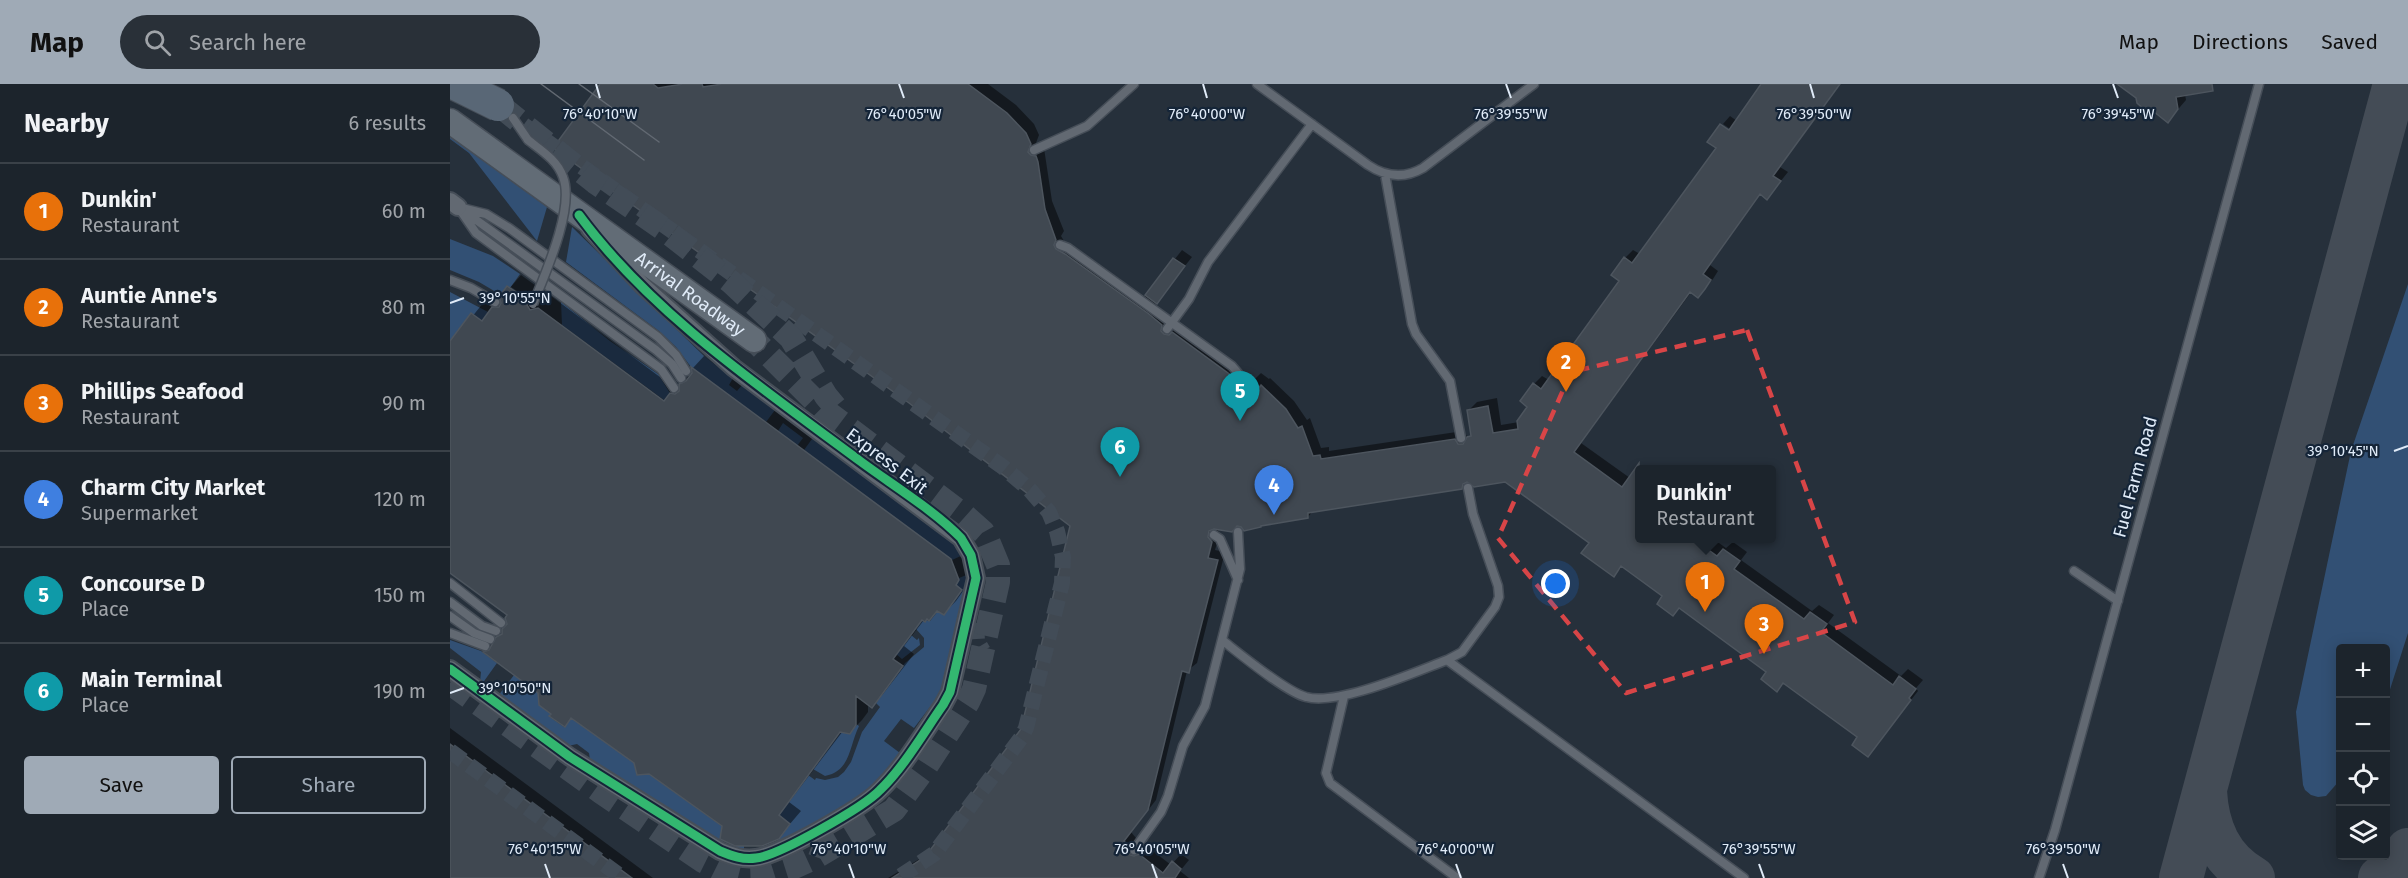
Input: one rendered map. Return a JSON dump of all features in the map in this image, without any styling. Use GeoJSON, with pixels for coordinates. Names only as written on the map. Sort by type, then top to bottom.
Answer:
{"type":"FeatureCollection","features":[{"type":"Feature","properties":{"kind":"highway"},"geometry":{"type":"LineString","coordinates":[[455,84],[495,102]]}},
{"type":"Feature","properties":{"kind":"main road","name":"Arrival Roadway"},"geometry":{"type":"LineString","coordinates":[[450,122],[754,340]]}},
{"type":"Feature","properties":{"kind":"street","name":"Express Exit"},"geometry":{"type":"LineString","coordinates":[[579,215],[598,240],[642,285],[734,368],[954,531],[967,547],[983,585],[976,623]]}},
{"type":"Feature","properties":{"kind":"street","name":"Express Exit"},"geometry":{"type":"LineString","coordinates":[[822,838],[826,832],[856,814],[886,784],[947,697],[975,588],[975,569]]}},
{"type":"Feature","properties":{"kind":"street","name":"Express Exit"},"geometry":{"type":"LineString","coordinates":[[450,669],[570,757],[733,857],[745,859],[770,855],[873,797]]}},
{"type":"Feature","properties":{"kind":"lane"},"geometry":{"type":"LineString","coordinates":[[1034,150],[1088,126],[1134,84]]}},
{"type":"Feature","properties":{"kind":"lane"},"geometry":{"type":"LineString","coordinates":[[1257,84],[1368,165],[1385,174],[1400,175],[1419,170],[1534,84]]}},
{"type":"Feature","properties":{"kind":"lane","name":"Fuel Farm Road"},"geometry":{"type":"LineString","coordinates":[[2038,878],[2055,830],[2259,84]]}},
{"type":"Feature","properties":{"kind":"lane"},"geometry":{"type":"LineString","coordinates":[[495,102],[522,135],[550,157],[565,183],[558,239],[533,304]]}},
{"type":"Feature","properties":{"kind":"lane"},"geometry":{"type":"LineString","coordinates":[[1169,326],[1189,298],[1209,262],[1312,124]]}},
{"type":"Feature","properties":{"kind":"lane"},"geometry":{"type":"LineString","coordinates":[[1385,174],[1412,324],[1416,334],[1450,381],[1461,438]]}},
{"type":"Feature","properties":{"kind":"lane"},"geometry":{"type":"LineString","coordinates":[[454,204],[486,214],[509,228],[658,337],[676,355],[684,374],[454,204]]}},
{"type":"Feature","properties":{"kind":"lane"},"geometry":{"type":"LineString","coordinates":[[454,204],[476,233],[661,369],[674,388]]}},
{"type":"Feature","properties":{"kind":"lane"},"geometry":{"type":"LineString","coordinates":[[1060,245],[1068,248],[1169,326],[1236,370],[1241,382]]}},
{"type":"Feature","properties":{"kind":"lane"},"geometry":{"type":"LineString","coordinates":[[450,280],[471,288],[495,302]]}},
{"type":"Feature","properties":{"kind":"lane"},"geometry":{"type":"LineString","coordinates":[[1222,640],[1298,695],[1320,699],[1344,696],[1448,660],[1462,652],[1495,607],[1499,597],[1498,586],[1473,514],[1468,488]]}},
{"type":"Feature","properties":{"kind":"lane"},"geometry":{"type":"LineString","coordinates":[[1134,850],[1156,821],[1167,799],[1183,746],[1205,706],[1238,580],[1241,563],[1238,531]]}},
{"type":"Feature","properties":{"kind":"lane"},"geometry":{"type":"LineString","coordinates":[[1214,535],[1220,539],[1238,580]]}},
{"type":"Feature","properties":{"kind":"lane"},"geometry":{"type":"LineString","coordinates":[[2074,571],[2118,601]]}},
{"type":"Feature","properties":{"kind":"lane"},"geometry":{"type":"LineString","coordinates":[[450,583],[494,615],[499,627],[482,626],[450,602]]}},
{"type":"Feature","properties":{"kind":"lane"},"geometry":{"type":"LineString","coordinates":[[450,616],[487,642],[450,633]]}},
{"type":"Feature","properties":{"kind":"lane"},"geometry":{"type":"LineString","coordinates":[[1448,660],[1744,878]]}},
{"type":"Feature","properties":{"kind":"lane"},"geometry":{"type":"LineString","coordinates":[[1344,696],[1326,773],[1330,783],[1457,878]]}},
{"type":"Feature","properties":{"kind":"highlighted area"},"geometry":{"type":"Polygon","coordinates":[[[1747,330],[1855,622],[1626,693],[1498,538],[1571,372],[1747,330]]]}},
{"type":"Feature","properties":{"kind":"shaded area"},"geometry":{"type":"Polygon","coordinates":[[[450,136],[547,207],[537,241],[469,153],[450,139],[450,136]]]}},
{"type":"Feature","properties":{"kind":"shaded area"},"geometry":{"type":"Polygon","coordinates":[[[572,227],[705,357],[733,378],[729,385],[737,391],[743,384],[804,431],[775,410],[766,422],[691,367],[676,347],[659,331],[566,262],[572,227]]]}},
{"type":"Feature","properties":{"kind":"shaded area"},"geometry":{"type":"Polygon","coordinates":[[[450,239],[493,256],[520,274],[510,288],[507,286],[501,295],[479,282],[450,270],[450,239]]]}},
{"type":"Feature","properties":{"kind":"shaded area"},"geometry":{"type":"Polygon","coordinates":[[[2408,284],[2408,633],[2390,689],[2390,644],[2336,644],[2336,785],[2326,796],[2318,797],[2311,795],[2303,785],[2296,712],[2351,451],[2408,284]]]}},
{"type":"Feature","properties":{"kind":"shaded area"},"geometry":{"type":"Polygon","coordinates":[[[450,292],[488,312],[482,321],[471,313],[450,341],[450,292]]]}},
{"type":"Feature","properties":{"kind":"shaded area"},"geometry":{"type":"Polygon","coordinates":[[[561,302],[610,341],[658,374],[670,393],[664,400],[562,325],[561,302]]]}},
{"type":"Feature","properties":{"kind":"shaded area"},"geometry":{"type":"Polygon","coordinates":[[[783,423],[803,438],[797,446],[778,431],[783,423]]]}},
{"type":"Feature","properties":{"kind":"shaded area"},"geometry":{"type":"Polygon","coordinates":[[[817,438],[950,537],[963,555],[952,560],[804,450],[812,439],[817,438]]]}},
{"type":"Feature","properties":{"kind":"shaded area"},"geometry":{"type":"Polygon","coordinates":[[[969,574],[946,682],[933,709],[930,707],[914,728],[901,719],[884,741],[900,753],[879,783],[866,794],[773,847],[790,824],[779,815],[808,775],[815,780],[816,778],[825,780],[838,777],[844,772],[851,762],[862,732],[880,707],[876,703],[905,663],[924,647],[924,638],[916,629],[922,620],[930,621],[938,611],[944,615],[962,590],[955,585],[959,578],[969,574]]]}},
{"type":"Feature","properties":{"kind":"shaded area"},"geometry":{"type":"Polygon","coordinates":[[[911,635],[917,640],[919,638],[920,645],[902,659],[896,654],[911,635]]]}},
{"type":"Feature","properties":{"kind":"shaded area"},"geometry":{"type":"Polygon","coordinates":[[[450,640],[481,651],[497,663],[482,684],[480,682],[481,672],[450,648],[450,640]]]}},
{"type":"Feature","properties":{"kind":"shaded area"},"geometry":{"type":"Polygon","coordinates":[[[514,675],[543,696],[539,704],[547,711],[553,711],[550,717],[564,727],[571,718],[638,765],[636,770],[638,774],[643,775],[647,772],[726,829],[720,837],[729,848],[590,760],[589,753],[577,744],[568,746],[498,696],[514,675]]]}},
{"type":"Feature","properties":{"kind":"shaded area"},"geometry":{"type":"Polygon","coordinates":[[[856,724],[859,726],[851,749],[840,769],[825,776],[813,769],[842,731],[850,733],[856,724]]]}},
{"type":"Feature","properties":{"kind":"shaded area"},"geometry":{"type":"Polygon","coordinates":[[[737,841],[744,845],[744,851],[729,848],[737,841]]]}},
{"type":"Feature","properties":{"kind":"building"},"geometry":{"type":"Polygon","coordinates":[[[600,84],[653,84],[658,88],[683,84],[702,84],[703,87],[722,84],[968,84],[1007,113],[1026,133],[1031,144],[1028,152],[1036,156],[1038,162],[1045,209],[1056,240],[1054,245],[1056,249],[1149,314],[1162,325],[1161,331],[1164,334],[1169,335],[1172,332],[1232,376],[1237,388],[1243,389],[1252,380],[1260,387],[1261,385],[1286,409],[1298,428],[1302,426],[1313,456],[1320,455],[1321,459],[1455,439],[1458,444],[1463,444],[1467,437],[1471,436],[1467,410],[1488,406],[1493,433],[1518,429],[1517,421],[1527,407],[1520,401],[1533,383],[1541,389],[1619,281],[1611,275],[1624,257],[1632,263],[1716,148],[1707,142],[1720,124],[1729,130],[1761,84],[1840,84],[1773,176],[1781,181],[1767,200],[1760,194],[1703,274],[1711,280],[1705,289],[1698,298],[1690,292],[1574,452],[1622,487],[1635,469],[1635,543],[1699,543],[1717,556],[1723,549],[1740,561],[1734,569],[1804,619],[1810,612],[1827,624],[1821,632],[1893,685],[1899,676],[1916,689],[1909,698],[1911,700],[1868,757],[1852,745],[1857,737],[1783,683],[1777,692],[1761,679],[1766,672],[1679,608],[1673,616],[1657,604],[1662,596],[1621,566],[1614,577],[1581,553],[1589,543],[1505,482],[1474,487],[1467,482],[1463,484],[1462,489],[1308,513],[1308,518],[1244,531],[1237,526],[1232,532],[1214,529],[1209,531],[1208,537],[1212,542],[1208,558],[1218,560],[1189,673],[1182,671],[1148,810],[1124,841],[1129,847],[1130,855],[1139,854],[1163,873],[1172,861],[1181,869],[1175,878],[892,878],[925,857],[1021,729],[1070,526],[909,403],[553,148],[600,84]]]}},
{"type":"Feature","properties":{"kind":"building"},"geometry":{"type":"Polygon","coordinates":[[[2117,84],[2212,84],[2213,91],[2176,97],[2178,109],[2168,123],[2153,111],[2147,112],[2137,103],[2136,98],[2117,84]]]}},
{"type":"Feature","properties":{"kind":"building"},"geometry":{"type":"Polygon","coordinates":[[[1173,258],[1185,266],[1157,304],[1145,295],[1173,258]]]}},
{"type":"Feature","properties":{"kind":"building"},"geometry":{"type":"Polygon","coordinates":[[[507,286],[528,300],[527,305],[530,310],[538,308],[664,401],[670,393],[675,394],[679,391],[679,384],[686,381],[692,373],[691,367],[951,559],[959,580],[956,585],[962,590],[944,615],[937,611],[929,621],[922,620],[893,659],[903,666],[872,708],[856,696],[856,725],[850,734],[840,732],[779,815],[790,824],[779,839],[762,846],[735,846],[720,839],[722,826],[649,774],[637,775],[634,763],[571,718],[565,727],[549,716],[551,714],[539,705],[538,693],[483,652],[489,650],[496,637],[502,634],[502,629],[507,624],[505,618],[507,615],[450,573],[450,341],[471,313],[482,321],[492,307],[499,307],[501,303],[499,297],[507,286]]]}},
{"type":"Feature","properties":{"kind":"building"},"geometry":{"type":"Polygon","coordinates":[[[450,744],[489,773],[632,878],[450,878],[450,744]]]}},
{"type":"Feature","properties":{"kind":"taxiway"},"geometry":{"type":"LineString","coordinates":[[2181,878],[2395,84]]}},
{"type":"Feature","properties":{"kind":"taxiway"},"geometry":{"type":"LineString","coordinates":[[2205,791],[2209,818],[2217,841],[2232,862],[2253,878]]}},
{"type":"Feature","properties":{"kind":"taxiway"},"geometry":{"type":"LineString","coordinates":[[2380,878],[2394,867],[2408,850]]}},
{"type":"Feature","properties":{"kind":"tunnel"},"geometry":{"type":"LineString","coordinates":[[499,105],[595,182],[665,230],[731,282],[791,338],[826,396],[836,408]]}},
{"type":"Feature","properties":{"kind":"tunnel"},"geometry":{"type":"LineString","coordinates":[[504,111],[1003,467],[1030,490],[1049,512],[1057,531],[1063,557],[1062,583],[1026,728],[1021,738],[934,854],[898,878]]}},
{"type":"Feature","properties":{"kind":"tunnel"},"geometry":{"type":"LineString","coordinates":[[450,683],[601,792],[703,861],[727,873],[739,876],[770,875],[792,868],[816,857],[894,810],[927,765],[974,689],[998,582],[998,565],[983,532],[823,409],[754,340]]}},
{"type":"Feature","properties":{"kind":"tunnel"},"geometry":{"type":"LineString","coordinates":[[976,623],[977,641],[983,651]]}},
{"type":"Feature","properties":{"kind":"tunnel"},"geometry":{"type":"LineString","coordinates":[[450,751],[623,878]]}},
{"type":"Feature","properties":{"kind":"tunnel"},"geometry":{"type":"LineString","coordinates":[[816,857],[823,838]]}},
{"type":"Feature","properties":{"kind":"tram line"},"geometry":{"type":"LineString","coordinates":[[541,84],[644,160]]}},
{"type":"Feature","properties":{"kind":"tram line"},"geometry":{"type":"LineString","coordinates":[[579,84],[659,142]]}},
{"type":"Feature","properties":{"kind":"cycle path"},"geometry":{"type":"LineString","coordinates":[[450,669],[570,757],[720,851],[747,858],[767,855],[801,840],[871,798],[889,781],[905,760],[950,692],[976,578],[971,555],[961,538],[926,508],[785,406],[710,348],[640,285],[579,215]]}},
{"type":"Feature","properties":{"kind":"place","name":"Auntie Anne's"},"geometry":{"type":"Point","coordinates":[1566,392]}},
{"type":"Feature","properties":{"kind":"place","name":"Concourse D"},"geometry":{"type":"Point","coordinates":[1240,421]}},
{"type":"Feature","properties":{"kind":"place","name":"Main Terminal"},"geometry":{"type":"Point","coordinates":[1120,477]}},
{"type":"Feature","properties":{"kind":"place","name":"Charm City Market"},"geometry":{"type":"Point","coordinates":[1274,515]}},
{"type":"Feature","properties":{"kind":"place","name":"Dunkin'"},"geometry":{"type":"Point","coordinates":[1705,612]}},
{"type":"Feature","properties":{"kind":"place","name":"Phillips Seafood"},"geometry":{"type":"Point","coordinates":[1764,654]}}]}
